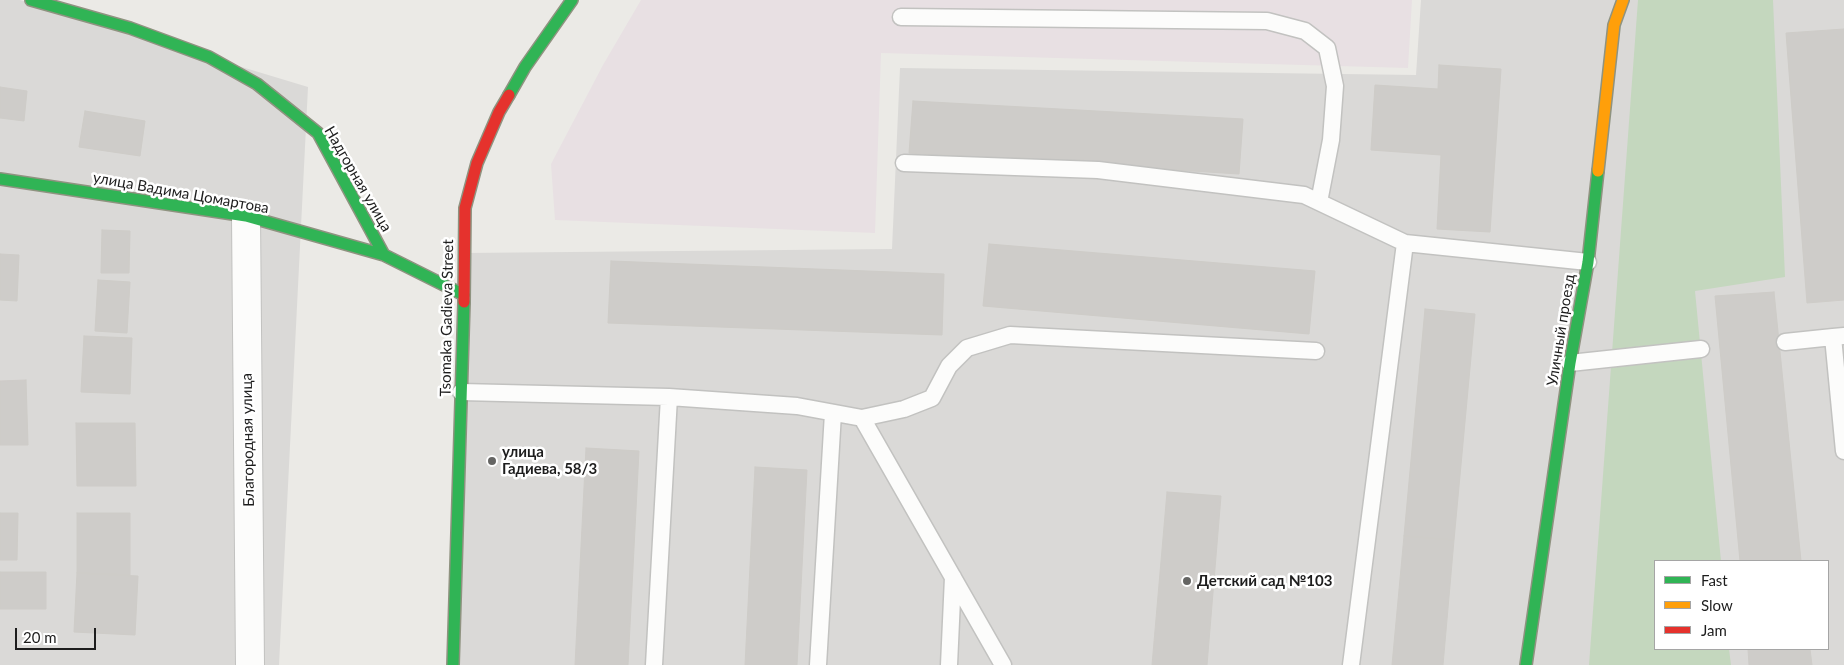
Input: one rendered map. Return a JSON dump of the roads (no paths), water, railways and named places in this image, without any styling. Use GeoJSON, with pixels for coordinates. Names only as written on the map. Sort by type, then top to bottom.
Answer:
{"type":"FeatureCollection","features":[{"type":"Feature","properties":{"kind":"street","name":"Надгорная улица"},"geometry":{"type":"LineString","coordinates":[[31,0],[130,28],[200,54],[257,84],[318,133],[384,255]]}},
{"type":"Feature","properties":{"kind":"street","name":"Tsomaka Gadieva Street"},"geometry":{"type":"LineString","coordinates":[[453,665],[465,208],[477,163],[499,112],[525,66],[572,0]]}},
{"type":"Feature","properties":{"kind":"street","name":"Уличный проезд"},"geometry":{"type":"LineString","coordinates":[[1526,665],[1570,363],[1588,262],[1614,25],[1623,0]]}},
{"type":"Feature","properties":{"kind":"street","name":"улица Вадима Цомартова"},"geometry":{"type":"LineString","coordinates":[[0,179],[246,216],[384,255],[464,295]]}},
{"type":"Feature","properties":{"kind":"street","name":"Благородная улица"},"geometry":{"type":"LineString","coordinates":[[246,216],[250,665]]}},
{"type":"Feature","properties":{"kind":"lane"},"geometry":{"type":"LineString","coordinates":[[901,17],[1267,21],[1305,31],[1327,48],[1335,86],[1331,140],[1319,202]]}},
{"type":"Feature","properties":{"kind":"lane"},"geometry":{"type":"LineString","coordinates":[[904,162],[1098,170],[1304,195],[1404,244],[1588,262]]}},
{"type":"Feature","properties":{"kind":"lane"},"geometry":{"type":"LineString","coordinates":[[1351,665],[1404,244]]}},
{"type":"Feature","properties":{"kind":"lane"},"geometry":{"type":"LineString","coordinates":[[461,392],[669,398],[797,406],[862,418],[904,409],[932,398],[949,366],[968,348],[1010,335],[1316,351]]}},
{"type":"Feature","properties":{"kind":"lane"},"geometry":{"type":"LineString","coordinates":[[1785,342],[1839,336],[1844,451]]}},
{"type":"Feature","properties":{"kind":"lane"},"geometry":{"type":"LineString","coordinates":[[1570,363],[1701,349]]}},
{"type":"Feature","properties":{"kind":"lane"},"geometry":{"type":"LineString","coordinates":[[654,665],[669,398]]}},
{"type":"Feature","properties":{"kind":"lane"},"geometry":{"type":"LineString","coordinates":[[818,665],[833,413]]}},
{"type":"Feature","properties":{"kind":"lane"},"geometry":{"type":"LineString","coordinates":[[862,418],[1003,665]]}},
{"type":"Feature","properties":{"kind":"lane"},"geometry":{"type":"LineString","coordinates":[[949,665],[953,577]]}},
{"type":"Feature","properties":{"kind":"place","name":"улица Гадиева, 58/3"},"geometry":{"type":"Point","coordinates":[492,461]}},
{"type":"Feature","properties":{"kind":"place","name":"Детский сад №103"},"geometry":{"type":"Point","coordinates":[1187,581]}}]}
